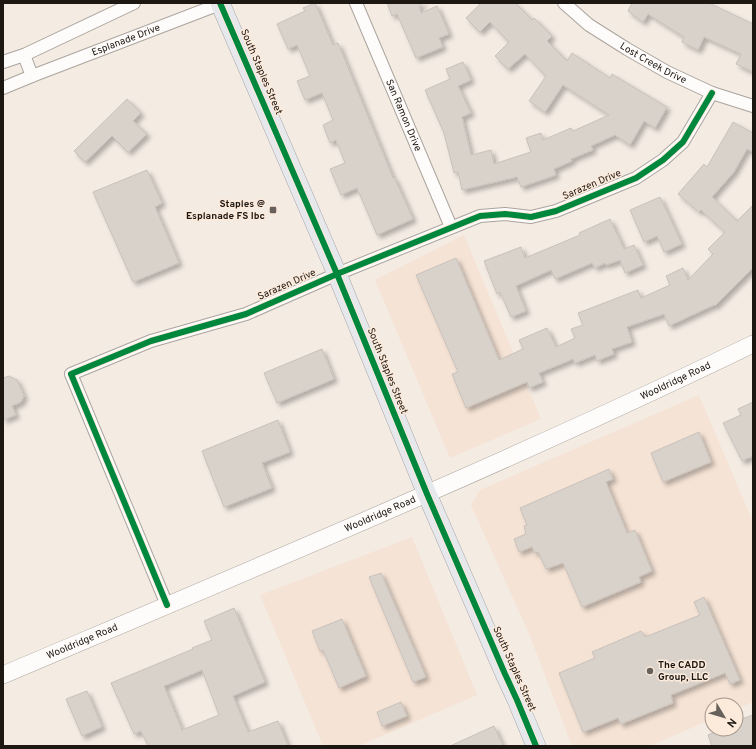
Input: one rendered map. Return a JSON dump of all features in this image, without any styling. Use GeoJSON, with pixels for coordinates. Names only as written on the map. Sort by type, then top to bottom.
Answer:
{"type":"FeatureCollection","features":[{"type":"Feature","properties":{"kind":"main road","name":"South Staples Street"},"geometry":{"type":"LineString","coordinates":[[220,4],[337,274],[427,494],[536,746]]}},
{"type":"Feature","properties":{"kind":"main road","name":"Wooldridge Road"},"geometry":{"type":"LineString","coordinates":[[3,675],[543,443],[753,344]]}},
{"type":"Feature","properties":{"kind":"street"},"geometry":{"type":"LineString","coordinates":[[3,62],[24,55],[134,3]]}},
{"type":"Feature","properties":{"kind":"street","name":"San Ramon Drive"},"geometry":{"type":"LineString","coordinates":[[356,3],[451,227]]}},
{"type":"Feature","properties":{"kind":"street","name":"Lost Creek Drive"},"geometry":{"type":"LineString","coordinates":[[564,3],[589,25],[667,72],[712,93],[753,106]]}},
{"type":"Feature","properties":{"kind":"street","name":"Esplanade Drive"},"geometry":{"type":"LineString","coordinates":[[3,88],[220,4]]}},
{"type":"Feature","properties":{"kind":"street"},"geometry":{"type":"LineString","coordinates":[[24,55],[32,76]]}},
{"type":"Feature","properties":{"kind":"street","name":"Sarazen Drive"},"geometry":{"type":"LineString","coordinates":[[167,605],[71,374],[151,341],[246,314],[337,274],[480,216],[505,214],[532,217],[556,211],[636,178],[663,160],[683,142],[712,93]]}},
{"type":"Feature","properties":{"kind":"shaded area"},"geometry":{"type":"Polygon","coordinates":[[[464,235],[541,419],[450,458],[375,280],[464,235]]]}},
{"type":"Feature","properties":{"kind":"shaded area"},"geometry":{"type":"Polygon","coordinates":[[[699,395],[753,522],[753,702],[744,706],[744,697],[704,697],[704,722],[650,746],[572,746],[530,636],[471,505],[480,490],[699,395]]]}},
{"type":"Feature","properties":{"kind":"shaded area"},"geometry":{"type":"Polygon","coordinates":[[[412,537],[477,695],[359,746],[323,746],[260,595],[412,537]]]}},
{"type":"Feature","properties":{"kind":"building"},"geometry":{"type":"Polygon","coordinates":[[[315,3],[333,45],[338,43],[393,178],[394,177],[413,219],[377,235],[357,188],[341,195],[330,169],[345,163],[336,140],[330,143],[323,125],[333,120],[322,93],[305,100],[297,81],[310,76],[297,45],[288,49],[277,24],[305,11],[303,8],[315,3]]]}},
{"type":"Feature","properties":{"kind":"building"},"geometry":{"type":"Polygon","coordinates":[[[387,3],[424,3],[419,6],[421,13],[437,6],[449,34],[439,38],[443,47],[416,58],[397,14],[392,16],[387,3]]]}},
{"type":"Feature","properties":{"kind":"building"},"geometry":{"type":"Polygon","coordinates":[[[481,3],[515,3],[532,20],[534,18],[552,36],[547,41],[567,61],[572,53],[610,78],[612,74],[667,107],[655,128],[644,121],[630,145],[615,135],[591,146],[593,150],[571,159],[572,161],[554,169],[556,175],[521,187],[517,177],[462,190],[458,172],[454,173],[444,133],[425,90],[450,79],[446,69],[463,62],[471,80],[458,86],[471,113],[462,117],[471,155],[491,150],[494,164],[531,152],[526,138],[541,133],[543,140],[571,128],[573,131],[609,115],[563,85],[545,112],[529,101],[546,76],[525,54],[508,69],[495,56],[509,42],[490,22],[480,32],[466,18],[481,3]]]}},
{"type":"Feature","properties":{"kind":"building"},"geometry":{"type":"Polygon","coordinates":[[[632,3],[709,3],[753,24],[753,72],[736,64],[741,54],[704,37],[698,50],[682,42],[684,37],[648,14],[643,22],[628,11],[632,3]]]}},
{"type":"Feature","properties":{"kind":"building"},"geometry":{"type":"Polygon","coordinates":[[[127,99],[141,113],[133,121],[147,134],[128,152],[112,136],[85,162],[74,151],[127,99]]]}},
{"type":"Feature","properties":{"kind":"building"},"geometry":{"type":"Polygon","coordinates":[[[733,122],[753,133],[753,152],[747,149],[734,172],[712,197],[737,221],[753,205],[753,268],[715,306],[714,305],[669,326],[664,314],[627,327],[632,342],[612,349],[614,354],[597,361],[595,355],[575,363],[573,359],[539,373],[543,382],[529,388],[527,382],[466,408],[452,374],[458,372],[416,275],[456,258],[499,360],[523,349],[519,340],[547,328],[556,347],[575,338],[571,329],[583,325],[578,313],[638,290],[641,298],[670,285],[666,276],[683,268],[688,280],[713,254],[708,249],[725,232],[701,210],[699,212],[678,194],[704,164],[707,167],[733,122]]]}},
{"type":"Feature","properties":{"kind":"building"},"geometry":{"type":"Polygon","coordinates":[[[147,170],[162,203],[155,207],[179,263],[133,282],[93,192],[147,170]]]}},
{"type":"Feature","properties":{"kind":"building"},"geometry":{"type":"Polygon","coordinates":[[[660,197],[682,244],[664,252],[657,236],[644,242],[630,210],[660,197]]]}},
{"type":"Feature","properties":{"kind":"building"},"geometry":{"type":"Polygon","coordinates":[[[610,219],[624,249],[634,245],[643,265],[625,273],[620,260],[606,265],[605,263],[595,268],[592,263],[555,279],[551,270],[516,286],[526,311],[511,317],[500,292],[497,294],[484,261],[521,247],[525,258],[580,235],[579,233],[610,219]]]}},
{"type":"Feature","properties":{"kind":"building"},"geometry":{"type":"Polygon","coordinates":[[[322,349],[334,379],[277,403],[264,373],[322,349]]]}},
{"type":"Feature","properties":{"kind":"building"},"geometry":{"type":"Polygon","coordinates":[[[9,376],[17,380],[24,396],[21,402],[12,406],[16,415],[3,420],[3,378],[9,376]]]}},
{"type":"Feature","properties":{"kind":"building"},"geometry":{"type":"Polygon","coordinates":[[[753,402],[753,456],[742,461],[723,423],[741,415],[738,409],[753,402]]]}},
{"type":"Feature","properties":{"kind":"building"},"geometry":{"type":"Polygon","coordinates":[[[278,420],[290,452],[262,463],[272,488],[224,507],[202,451],[278,420]]]}},
{"type":"Feature","properties":{"kind":"building"},"geometry":{"type":"Polygon","coordinates":[[[699,432],[711,462],[663,482],[651,453],[699,432]]]}},
{"type":"Feature","properties":{"kind":"building"},"geometry":{"type":"Polygon","coordinates":[[[609,469],[613,479],[606,482],[627,533],[635,530],[652,571],[639,577],[641,582],[582,607],[563,563],[546,569],[538,552],[535,553],[532,547],[519,552],[514,539],[526,534],[524,526],[527,525],[520,508],[609,469]]]}},
{"type":"Feature","properties":{"kind":"building"},"geometry":{"type":"Polygon","coordinates":[[[381,573],[426,677],[413,682],[369,577],[381,573]]]}},
{"type":"Feature","properties":{"kind":"building"},"geometry":{"type":"Polygon","coordinates":[[[704,597],[740,680],[730,684],[725,673],[671,695],[673,703],[621,724],[618,718],[583,732],[559,673],[595,658],[592,652],[641,631],[645,637],[700,615],[694,602],[704,597]]]}},
{"type":"Feature","properties":{"kind":"building"},"geometry":{"type":"Polygon","coordinates":[[[234,608],[265,682],[233,696],[248,732],[278,721],[288,746],[148,746],[141,731],[134,734],[111,683],[212,640],[204,621],[234,608]],[[202,670],[164,686],[182,730],[219,715],[202,670]]]}},
{"type":"Feature","properties":{"kind":"building"},"geometry":{"type":"Polygon","coordinates":[[[342,619],[366,676],[339,688],[323,650],[320,651],[312,631],[342,619]]]}},
{"type":"Feature","properties":{"kind":"building"},"geometry":{"type":"Polygon","coordinates":[[[87,691],[102,727],[82,736],[66,699],[87,691]]]}},
{"type":"Feature","properties":{"kind":"building"},"geometry":{"type":"Polygon","coordinates":[[[401,702],[407,716],[382,726],[377,712],[401,702]]]}},
{"type":"Feature","properties":{"kind":"building"},"geometry":{"type":"Polygon","coordinates":[[[753,715],[753,746],[712,746],[709,737],[744,737],[744,718],[753,715]]]}},
{"type":"Feature","properties":{"kind":"building"},"geometry":{"type":"Polygon","coordinates":[[[494,726],[503,746],[450,746],[494,726]]]}},
{"type":"Feature","properties":{"kind":"cycle path"},"geometry":{"type":"LineString","coordinates":[[220,3],[337,274],[427,494],[536,746]]}},
{"type":"Feature","properties":{"kind":"cycle path"},"geometry":{"type":"LineString","coordinates":[[167,605],[71,374],[151,341],[246,314],[337,274],[480,216],[505,214],[531,217],[556,211],[636,178],[663,160],[683,142],[712,93]]}},
{"type":"Feature","properties":{"kind":"place","name":"Staples @ Esplanade FS Ibc"},"geometry":{"type":"Point","coordinates":[273,210]}},
{"type":"Feature","properties":{"kind":"place","name":"The CADD Group, LLC"},"geometry":{"type":"Point","coordinates":[650,671]}}]}
